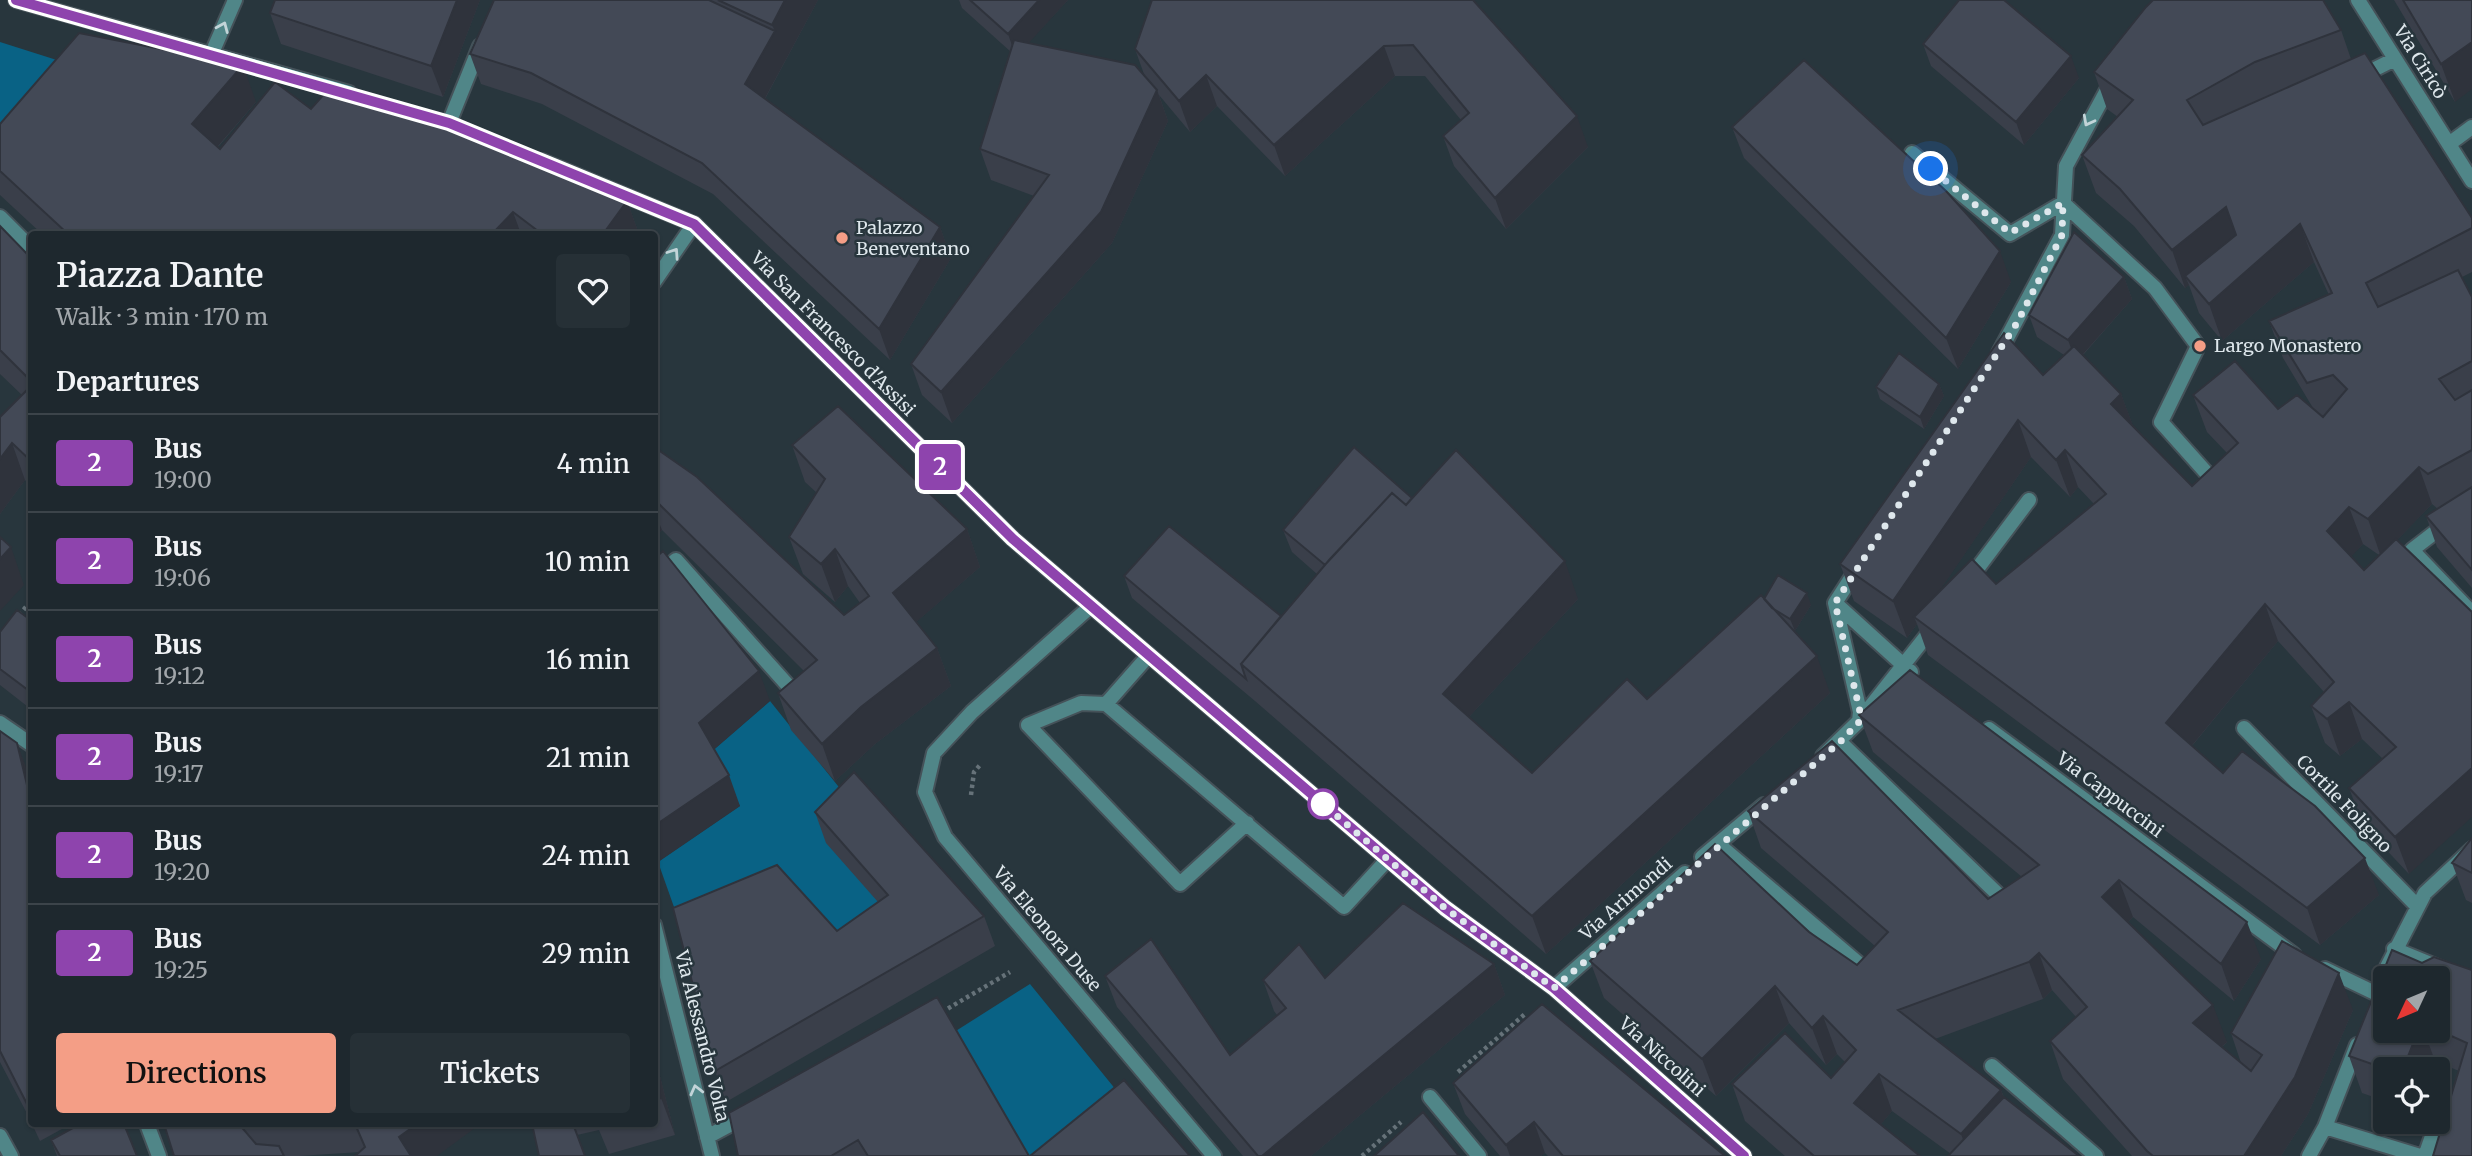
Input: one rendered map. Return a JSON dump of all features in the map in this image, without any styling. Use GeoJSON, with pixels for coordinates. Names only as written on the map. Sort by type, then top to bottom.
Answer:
{"type":"FeatureCollection","features":[{"type":"Feature","properties":{"kind":"street"},"geometry":{"type":"LineString","coordinates":[[16,0],[109,33],[212,53],[370,100]]}},
{"type":"Feature","properties":{"kind":"street"},"geometry":{"type":"LineString","coordinates":[[212,53],[235,0]]}},
{"type":"Feature","properties":{"kind":"street","name":"Via Ciricò"},"geometry":{"type":"LineString","coordinates":[[2358,0],[2472,181]]}},
{"type":"Feature","properties":{"kind":"street"},"geometry":{"type":"LineString","coordinates":[[449,123],[484,37]]}},
{"type":"Feature","properties":{"kind":"street"},"geometry":{"type":"LineString","coordinates":[[2347,83],[2395,59]]}},
{"type":"Feature","properties":{"kind":"street"},"geometry":{"type":"LineString","coordinates":[[1992,363],[2017,323],[2062,235],[2066,166],[2090,116],[2118,70]]}},
{"type":"Feature","properties":{"kind":"street"},"geometry":{"type":"LineString","coordinates":[[2449,144],[2472,127]]}},
{"type":"Feature","properties":{"kind":"street"},"geometry":{"type":"LineString","coordinates":[[1912,153],[2010,233],[2063,203]]}},
{"type":"Feature","properties":{"kind":"street","name":"Via San Francesco d'Assisi"},"geometry":{"type":"LineString","coordinates":[[526,155],[694,224],[1013,539],[1387,860],[1445,908],[1554,988]]}},
{"type":"Feature","properties":{"kind":"street"},"geometry":{"type":"LineString","coordinates":[[2063,203],[2155,288],[2198,346],[2161,422],[2232,501]]}},
{"type":"Feature","properties":{"kind":"street"},"geometry":{"type":"LineString","coordinates":[[0,216],[28,245]]}},
{"type":"Feature","properties":{"kind":"street"},"geometry":{"type":"LineString","coordinates":[[658,276],[694,224]]}},
{"type":"Feature","properties":{"kind":"street"},"geometry":{"type":"LineString","coordinates":[[1962,588],[2029,500]]}},
{"type":"Feature","properties":{"kind":"street"},"geometry":{"type":"LineString","coordinates":[[2472,508],[2452,519],[2412,550],[2472,613]]}},
{"type":"Feature","properties":{"kind":"street"},"geometry":{"type":"LineString","coordinates":[[1859,722],[1860,712],[1835,603],[1865,557]]}},
{"type":"Feature","properties":{"kind":"street"},"geometry":{"type":"LineString","coordinates":[[658,576],[676,560],[801,699]]}},
{"type":"Feature","properties":{"kind":"street"},"geometry":{"type":"LineString","coordinates":[[1835,603],[1904,666],[1926,682]]}},
{"type":"Feature","properties":{"kind":"street","name":"Via Eleonora Duse"},"geometry":{"type":"LineString","coordinates":[[1091,606],[972,712],[934,753],[925,792],[945,837],[1214,1156]]}},
{"type":"Feature","properties":{"kind":"street"},"geometry":{"type":"LineString","coordinates":[[1809,768],[1859,722],[1946,611]]}},
{"type":"Feature","properties":{"kind":"street"},"geometry":{"type":"LineString","coordinates":[[1106,704],[1149,655]]}},
{"type":"Feature","properties":{"kind":"street"},"geometry":{"type":"LineString","coordinates":[[1247,823],[1180,884],[1028,725],[1081,703],[1106,704],[1247,823],[1344,907],[1387,860]]}},
{"type":"Feature","properties":{"kind":"street"},"geometry":{"type":"LineString","coordinates":[[0,723],[28,742]]}},
{"type":"Feature","properties":{"kind":"street","name":"Via Cappuccini"},"geometry":{"type":"LineString","coordinates":[[1982,724],[2290,960],[2375,1000],[2394,949]]}},
{"type":"Feature","properties":{"kind":"street","name":"Cortile Foligno"},"geometry":{"type":"LineString","coordinates":[[2244,729],[2417,906]]}},
{"type":"Feature","properties":{"kind":"street"},"geometry":{"type":"LineString","coordinates":[[1840,742],[2013,909]]}},
{"type":"Feature","properties":{"kind":"street","name":"Via Arimondi"},"geometry":{"type":"LineString","coordinates":[[1554,988],[1779,793]]}},
{"type":"Feature","properties":{"kind":"street"},"geometry":{"type":"LineString","coordinates":[[1718,844],[1876,978]]}},
{"type":"Feature","properties":{"kind":"street"},"geometry":{"type":"LineString","coordinates":[[2472,849],[2425,893],[2394,949],[2472,981]]}},
{"type":"Feature","properties":{"kind":"street","name":"Via Alessandro Volta"},"geometry":{"type":"LineString","coordinates":[[659,961],[712,1156]]}},
{"type":"Feature","properties":{"kind":"street","name":"Via Niccolini"},"geometry":{"type":"LineString","coordinates":[[1554,988],[1744,1156]]}},
{"type":"Feature","properties":{"kind":"street"},"geometry":{"type":"LineString","coordinates":[[2309,1156],[2325,1127],[2363,1030]]}},
{"type":"Feature","properties":{"kind":"street"},"geometry":{"type":"LineString","coordinates":[[1992,1066],[2095,1156]]}},
{"type":"Feature","properties":{"kind":"street"},"geometry":{"type":"LineString","coordinates":[[1430,1097],[1479,1156]]}},
{"type":"Feature","properties":{"kind":"street"},"geometry":{"type":"LineString","coordinates":[[707,1137],[757,1111]]}},
{"type":"Feature","properties":{"kind":"street"},"geometry":{"type":"LineString","coordinates":[[149,1127],[159,1156]]}},
{"type":"Feature","properties":{"kind":"street"},"geometry":{"type":"LineString","coordinates":[[2325,1127],[2422,1156],[2431,1134]]}},
{"type":"Feature","properties":{"kind":"street"},"geometry":{"type":"LineString","coordinates":[[0,1136],[11,1156]]}},
{"type":"Feature","properties":{"kind":"path"},"geometry":{"type":"LineString","coordinates":[[16,619],[28,605]]}},
{"type":"Feature","properties":{"kind":"path"},"geometry":{"type":"LineString","coordinates":[[971,797],[974,772],[994,747],[1028,725]]}},
{"type":"Feature","properties":{"kind":"path"},"geometry":{"type":"LineString","coordinates":[[930,1019],[1041,954]]}},
{"type":"Feature","properties":{"kind":"shaded area"},"geometry":{"type":"Polygon","coordinates":[[[0,42],[63,62],[0,138],[0,42]]]}},
{"type":"Feature","properties":{"kind":"shaded area"},"geometry":{"type":"Polygon","coordinates":[[[770,701],[858,811],[900,926],[849,961],[685,938],[658,862],[740,806],[710,753],[770,701]]]}},
{"type":"Feature","properties":{"kind":"shaded area"},"geometry":{"type":"Polygon","coordinates":[[[1030,984],[1138,1117],[1089,1156],[1021,1156],[951,1034],[1030,984]]]}},
{"type":"Feature","properties":{"kind":"building"},"geometry":{"type":"Polygon","coordinates":[[[275,0],[457,0],[431,66],[270,13],[275,0]]]}},
{"type":"Feature","properties":{"kind":"building"},"geometry":{"type":"Polygon","coordinates":[[[494,0],[709,0],[775,31],[745,84],[940,227],[879,329],[702,163],[531,73],[470,54],[494,0]]]}},
{"type":"Feature","properties":{"kind":"building"},"geometry":{"type":"Polygon","coordinates":[[[718,0],[785,0],[772,25],[718,0]]]}},
{"type":"Feature","properties":{"kind":"building"},"geometry":{"type":"Polygon","coordinates":[[[970,0],[1039,0],[1008,34],[970,0]]]}},
{"type":"Feature","properties":{"kind":"building"},"geometry":{"type":"Polygon","coordinates":[[[1152,0],[1473,0],[1577,116],[1495,198],[1443,136],[1469,113],[1413,45],[1384,46],[1274,145],[1206,75],[1179,101],[1135,49],[1152,0]]]}},
{"type":"Feature","properties":{"kind":"building"},"geometry":{"type":"Polygon","coordinates":[[[1959,0],[2004,0],[2071,56],[2016,122],[1923,44],[1959,0]]]}},
{"type":"Feature","properties":{"kind":"building"},"geometry":{"type":"Polygon","coordinates":[[[2153,0],[2323,0],[2341,30],[2255,62],[2187,100],[2203,125],[2365,53],[2472,218],[2472,228],[2366,283],[2378,307],[2458,270],[2472,297],[2472,361],[2439,379],[2455,400],[2472,390],[2472,450],[2428,474],[2419,467],[2368,519],[2349,507],[2327,531],[2364,570],[2396,539],[2472,612],[2472,768],[2395,837],[2349,788],[2396,747],[2349,702],[2327,719],[2311,706],[2334,682],[2265,604],[2166,723],[2223,773],[2242,751],[2315,806],[2365,858],[2307,908],[1914,617],[1972,559],[1996,584],[2106,494],[2065,450],[2056,460],[2018,420],[1893,601],[1840,564],[2004,333],[2043,375],[2074,346],[2121,394],[2111,404],[2192,486],[2238,443],[2193,395],[2235,361],[2278,409],[2297,395],[2323,417],[2347,389],[2333,375],[2307,383],[2269,321],[2332,293],[2300,224],[2209,304],[2185,276],[2236,235],[2226,207],[2172,250],[2120,189],[2082,155],[2133,100],[2094,72],[2153,0]]]}},
{"type":"Feature","properties":{"kind":"building"},"geometry":{"type":"Polygon","coordinates":[[[2403,0],[2472,0],[2472,42],[2441,64],[2403,0]]]}},
{"type":"Feature","properties":{"kind":"building"},"geometry":{"type":"Polygon","coordinates":[[[79,33],[243,65],[192,124],[220,149],[275,82],[311,109],[333,84],[462,121],[627,201],[605,231],[538,231],[513,212],[495,231],[65,231],[0,171],[0,124],[79,33]]]}},
{"type":"Feature","properties":{"kind":"building"},"geometry":{"type":"Polygon","coordinates":[[[1014,40],[1135,65],[1157,90],[1101,212],[941,392],[911,364],[1049,175],[980,149],[1014,40]]]}},
{"type":"Feature","properties":{"kind":"building"},"geometry":{"type":"Polygon","coordinates":[[[1804,60],[1946,191],[2000,251],[1946,338],[1732,127],[1804,60]]]}},
{"type":"Feature","properties":{"kind":"building"},"geometry":{"type":"Polygon","coordinates":[[[0,226],[28,255],[28,378],[0,350],[0,226]]]}},
{"type":"Feature","properties":{"kind":"building"},"geometry":{"type":"Polygon","coordinates":[[[2074,232],[2124,277],[2068,340],[2029,315],[2074,232]]]}},
{"type":"Feature","properties":{"kind":"building"},"geometry":{"type":"Polygon","coordinates":[[[1899,353],[1939,384],[1920,417],[1876,387],[1899,353]]]}},
{"type":"Feature","properties":{"kind":"building"},"geometry":{"type":"Polygon","coordinates":[[[28,389],[28,458],[12,443],[0,459],[0,417],[28,389]]]}},
{"type":"Feature","properties":{"kind":"building"},"geometry":{"type":"Polygon","coordinates":[[[838,406],[967,529],[893,593],[937,648],[861,707],[822,744],[778,693],[817,660],[658,503],[658,450],[697,477],[844,615],[869,596],[835,549],[821,564],[789,537],[825,479],[792,445],[838,406]]]}},
{"type":"Feature","properties":{"kind":"building"},"geometry":{"type":"Polygon","coordinates":[[[1354,447],[1412,498],[1406,505],[1392,493],[1325,565],[1283,530],[1354,447]]]}},
{"type":"Feature","properties":{"kind":"building"},"geometry":{"type":"Polygon","coordinates":[[[1456,450],[1565,561],[1443,694],[1532,773],[1627,679],[1647,699],[1761,595],[1817,656],[1532,916],[1241,664],[1330,559],[1392,493],[1406,505],[1456,450]]]}},
{"type":"Feature","properties":{"kind":"building"},"geometry":{"type":"Polygon","coordinates":[[[2472,487],[2472,570],[2426,516],[2472,487]]]}},
{"type":"Feature","properties":{"kind":"building"},"geometry":{"type":"Polygon","coordinates":[[[1169,526],[1281,616],[1241,664],[1246,679],[1124,576],[1169,526]]]}},
{"type":"Feature","properties":{"kind":"building"},"geometry":{"type":"Polygon","coordinates":[[[0,537],[11,547],[0,559],[0,537]]]}},
{"type":"Feature","properties":{"kind":"building"},"geometry":{"type":"Polygon","coordinates":[[[663,551],[759,671],[699,723],[729,775],[658,823],[658,555],[663,551]]]}},
{"type":"Feature","properties":{"kind":"building"},"geometry":{"type":"Polygon","coordinates":[[[1778,575],[1807,593],[1790,619],[1772,608],[1764,599],[1778,575]]]}},
{"type":"Feature","properties":{"kind":"building"},"geometry":{"type":"Polygon","coordinates":[[[17,610],[28,618],[28,690],[0,669],[0,632],[17,610]]]}},
{"type":"Feature","properties":{"kind":"building"},"geometry":{"type":"Polygon","coordinates":[[[1910,670],[2247,922],[2221,964],[2119,880],[2102,897],[2213,1005],[2193,1023],[2251,1071],[2262,1055],[2231,1033],[2282,941],[2339,973],[2295,1077],[2244,1156],[2153,1156],[2147,1151],[2050,1041],[2087,1007],[2039,953],[2029,962],[1898,1010],[2001,1090],[1961,1134],[1879,1074],[1854,1103],[1920,1156],[1814,1156],[1732,1084],[1785,1033],[1831,1078],[1856,1050],[1823,1016],[1812,1028],[1775,986],[1702,1059],[1590,961],[1715,844],[1809,932],[1857,965],[1888,932],[1748,811],[1832,741],[1988,899],[2039,865],[1859,715],[1910,670]]]}},
{"type":"Feature","properties":{"kind":"building"},"geometry":{"type":"Polygon","coordinates":[[[0,731],[17,743],[28,789],[27,1104],[0,1051],[0,731]]]}},
{"type":"Feature","properties":{"kind":"building"},"geometry":{"type":"Polygon","coordinates":[[[854,772],[984,916],[715,1071],[673,908],[777,865],[837,931],[888,895],[815,812],[854,772]]]}},
{"type":"Feature","properties":{"kind":"building"},"geometry":{"type":"Polygon","coordinates":[[[2472,838],[2472,873],[2452,863],[2472,838]]]}},
{"type":"Feature","properties":{"kind":"building"},"geometry":{"type":"Polygon","coordinates":[[[1403,903],[1494,964],[1262,1156],[1258,1156],[1105,976],[1151,939],[1230,1055],[1286,1008],[1263,980],[1299,944],[1325,978],[1403,903]]]}},
{"type":"Feature","properties":{"kind":"building"},"geometry":{"type":"Polygon","coordinates":[[[2392,950],[2422,963],[2434,957],[2472,970],[2472,1156],[2433,1156],[2440,1134],[2450,1134],[2450,1100],[2467,1043],[2450,1035],[2450,966],[2386,966],[2392,950]]]}},
{"type":"Feature","properties":{"kind":"building"},"geometry":{"type":"Polygon","coordinates":[[[937,997],[1029,1156],[868,1156],[858,1140],[831,1156],[738,1156],[729,1113],[937,997]]]}},
{"type":"Feature","properties":{"kind":"building"},"geometry":{"type":"Polygon","coordinates":[[[2373,997],[2373,1043],[2413,1043],[2408,1057],[2373,1057],[2373,1064],[2349,1056],[2373,997]]]}},
{"type":"Feature","properties":{"kind":"building"},"geometry":{"type":"Polygon","coordinates":[[[1542,1004],[1725,1156],[1563,1156],[1534,1122],[1506,1145],[1453,1083],[1542,1004]]]}},
{"type":"Feature","properties":{"kind":"building"},"geometry":{"type":"Polygon","coordinates":[[[1124,1080],[1190,1156],[1030,1156],[1124,1080]]]}},
{"type":"Feature","properties":{"kind":"building"},"geometry":{"type":"Polygon","coordinates":[[[2004,1097],[2079,1156],[1948,1156],[2004,1097]]]}},
{"type":"Feature","properties":{"kind":"building"},"geometry":{"type":"Polygon","coordinates":[[[1423,1112],[1459,1156],[1374,1156],[1423,1112]]]}},
{"type":"Feature","properties":{"kind":"building"},"geometry":{"type":"Polygon","coordinates":[[[75,1127],[125,1127],[137,1156],[60,1156],[51,1140],[75,1127]]]}},
{"type":"Feature","properties":{"kind":"building"},"geometry":{"type":"Polygon","coordinates":[[[165,1127],[242,1127],[256,1144],[279,1146],[284,1156],[174,1156],[165,1127]]]}},
{"type":"Feature","properties":{"kind":"building"},"geometry":{"type":"Polygon","coordinates":[[[356,1127],[413,1127],[399,1137],[411,1156],[355,1156],[365,1147],[356,1127]]]}},
{"type":"Feature","properties":{"kind":"building"},"geometry":{"type":"Polygon","coordinates":[[[533,1127],[574,1127],[585,1156],[539,1156],[533,1127]]]}},
{"type":"Feature","properties":{"kind":"bus line","name":"2"},"geometry":{"type":"LineString","coordinates":[[16,0],[212,53],[449,123],[694,224],[1013,539],[1387,860],[1445,908],[1554,988],[1744,1156]]}},
{"type":"Feature","properties":{"kind":"place","name":"Palazzo Beneventano"},"geometry":{"type":"Point","coordinates":[842,238]}},
{"type":"Feature","properties":{"kind":"place","name":"Largo Monastero"},"geometry":{"type":"Point","coordinates":[2200,346]}},
{"type":"Feature","properties":{"kind":"route"},"geometry":{"type":"LineString","coordinates":[[1323,804],[1316,798],[1445,908],[1554,988],[1718,844],[1840,742],[1859,722],[1860,712],[1835,603],[2000,351],[2062,235],[2063,203],[2010,233],[1931,169]]}}]}
